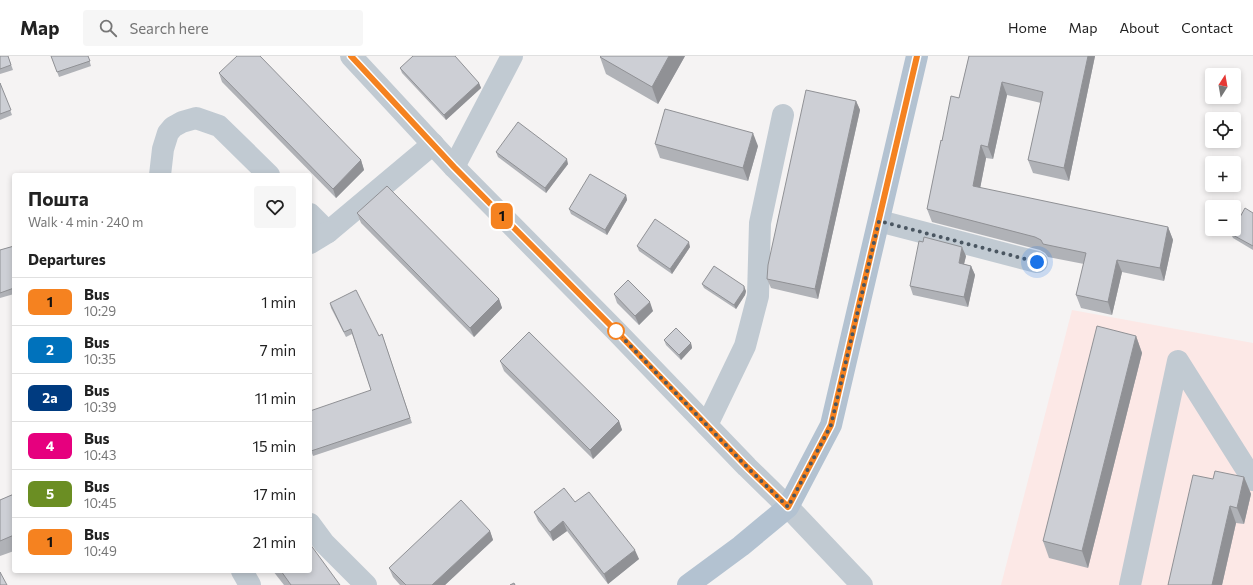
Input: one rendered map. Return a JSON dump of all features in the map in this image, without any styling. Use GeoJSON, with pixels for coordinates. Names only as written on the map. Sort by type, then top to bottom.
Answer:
{"type":"FeatureCollection","features":[{"type":"Feature","properties":{"kind":"main road"},"geometry":{"type":"LineString","coordinates":[[688,585],[741,546],[788,507],[831,425],[917,56]]}},
{"type":"Feature","properties":{"kind":"street"},"geometry":{"type":"LineString","coordinates":[[351,56],[454,167],[747,467],[788,507],[862,585]]}},
{"type":"Feature","properties":{"kind":"street"},"geometry":{"type":"LineString","coordinates":[[454,167],[512,56]]}},
{"type":"Feature","properties":{"kind":"street"},"geometry":{"type":"LineString","coordinates":[[707,425],[745,346],[758,296],[760,223],[783,114]]}},
{"type":"Feature","properties":{"kind":"street"},"geometry":{"type":"LineString","coordinates":[[160,173],[163,150],[168,133],[173,127],[182,122],[196,118],[219,126],[267,173]]}},
{"type":"Feature","properties":{"kind":"street"},"geometry":{"type":"LineString","coordinates":[[312,243],[328,232],[433,144]]}},
{"type":"Feature","properties":{"kind":"street"},"geometry":{"type":"LineString","coordinates":[[312,216],[328,232]]}},
{"type":"Feature","properties":{"kind":"street"},"geometry":{"type":"LineString","coordinates":[[879,221],[1037,262]]}},
{"type":"Feature","properties":{"kind":"street"},"geometry":{"type":"LineString","coordinates":[[1130,585],[1178,360],[1253,480]]}},
{"type":"Feature","properties":{"kind":"street"},"geometry":{"type":"LineString","coordinates":[[312,527],[324,542],[366,585]]}},
{"type":"Feature","properties":{"kind":"street"},"geometry":{"type":"LineString","coordinates":[[243,573],[250,585]]}},
{"type":"Feature","properties":{"kind":"shaded area"},"geometry":{"type":"Polygon","coordinates":[[[1072,310],[1253,343],[1253,585],[1001,585],[1072,310]]]}},
{"type":"Feature","properties":{"kind":"building"},"geometry":{"type":"Polygon","coordinates":[[[0,56],[8,56],[11,65],[0,69],[0,56]]]}},
{"type":"Feature","properties":{"kind":"building"},"geometry":{"type":"Polygon","coordinates":[[[51,56],[88,56],[90,61],[57,72],[51,56]]]}},
{"type":"Feature","properties":{"kind":"building"},"geometry":{"type":"Polygon","coordinates":[[[237,56],[260,56],[361,160],[333,189],[219,73],[237,56]]]}},
{"type":"Feature","properties":{"kind":"building"},"geometry":{"type":"Polygon","coordinates":[[[413,56],[455,56],[479,83],[444,115],[400,68],[413,56]]]}},
{"type":"Feature","properties":{"kind":"building"},"geometry":{"type":"Polygon","coordinates":[[[669,56],[652,87],[600,57],[669,56]]]}},
{"type":"Feature","properties":{"kind":"building"},"geometry":{"type":"Polygon","coordinates":[[[969,56],[1088,56],[1064,168],[1028,160],[1043,92],[1002,82],[988,147],[981,145],[973,186],[1168,227],[1160,268],[1117,260],[1108,302],[1076,295],[1086,253],[1043,244],[1041,240],[1035,237],[927,209],[951,96],[959,98],[969,56]]]}},
{"type":"Feature","properties":{"kind":"building"},"geometry":{"type":"Polygon","coordinates":[[[0,83],[11,110],[0,114],[0,83]]]}},
{"type":"Feature","properties":{"kind":"building"},"geometry":{"type":"Polygon","coordinates":[[[806,90],[856,101],[815,289],[767,279],[768,265],[806,90]]]}},
{"type":"Feature","properties":{"kind":"building"},"geometry":{"type":"Polygon","coordinates":[[[665,109],[753,133],[743,168],[655,144],[665,109]]]}},
{"type":"Feature","properties":{"kind":"building"},"geometry":{"type":"Polygon","coordinates":[[[518,122],[567,159],[545,188],[496,152],[518,122]]]}},
{"type":"Feature","properties":{"kind":"building"},"geometry":{"type":"Polygon","coordinates":[[[590,174],[626,195],[605,230],[569,209],[590,174]]]}},
{"type":"Feature","properties":{"kind":"building"},"geometry":{"type":"Polygon","coordinates":[[[387,186],[499,299],[470,328],[357,213],[387,186]]]}},
{"type":"Feature","properties":{"kind":"building"},"geometry":{"type":"Polygon","coordinates":[[[1245,208],[1253,213],[1253,246],[1235,236],[1241,236],[1241,215],[1245,208]]]}},
{"type":"Feature","properties":{"kind":"building"},"geometry":{"type":"Polygon","coordinates":[[[655,219],[689,242],[670,269],[637,246],[655,219]]]}},
{"type":"Feature","properties":{"kind":"building"},"geometry":{"type":"Polygon","coordinates":[[[924,237],[962,247],[959,263],[971,266],[964,297],[910,286],[919,241],[923,242],[924,237]]]}},
{"type":"Feature","properties":{"kind":"building"},"geometry":{"type":"Polygon","coordinates":[[[12,247],[12,289],[0,293],[0,250],[12,247]]]}},
{"type":"Feature","properties":{"kind":"building"},"geometry":{"type":"Polygon","coordinates":[[[714,266],[744,286],[744,290],[734,305],[702,284],[714,266]]]}},
{"type":"Feature","properties":{"kind":"building"},"geometry":{"type":"Polygon","coordinates":[[[628,280],[650,302],[635,316],[614,294],[628,280]]]}},
{"type":"Feature","properties":{"kind":"building"},"geometry":{"type":"Polygon","coordinates":[[[356,290],[379,336],[382,334],[410,418],[312,451],[312,410],[371,390],[351,329],[344,332],[330,303],[356,290]]]}},
{"type":"Feature","properties":{"kind":"building"},"geometry":{"type":"Polygon","coordinates":[[[1097,326],[1136,336],[1082,551],[1043,541],[1097,326]]]}},
{"type":"Feature","properties":{"kind":"building"},"geometry":{"type":"Polygon","coordinates":[[[676,328],[691,343],[679,355],[664,340],[676,328]]]}},
{"type":"Feature","properties":{"kind":"building"},"geometry":{"type":"Polygon","coordinates":[[[529,332],[619,421],[590,450],[500,361],[529,332]]]}},
{"type":"Feature","properties":{"kind":"building"},"geometry":{"type":"Polygon","coordinates":[[[1215,471],[1244,477],[1237,508],[1230,506],[1212,585],[1168,585],[1193,475],[1213,479],[1215,471]]]}},
{"type":"Feature","properties":{"kind":"building"},"geometry":{"type":"Polygon","coordinates":[[[564,488],[575,502],[589,492],[635,550],[604,574],[563,521],[550,532],[534,512],[564,488]]]}},
{"type":"Feature","properties":{"kind":"building"},"geometry":{"type":"Polygon","coordinates":[[[12,495],[12,536],[0,541],[0,500],[12,495]]]}},
{"type":"Feature","properties":{"kind":"building"},"geometry":{"type":"Polygon","coordinates":[[[461,500],[490,531],[432,585],[406,585],[389,568],[461,500]]]}},
{"type":"Feature","properties":{"kind":"building"},"geometry":{"type":"Polygon","coordinates":[[[312,547],[340,585],[291,585],[282,573],[312,573],[312,547]]]}},
{"type":"Feature","properties":{"kind":"building"},"geometry":{"type":"Polygon","coordinates":[[[0,572],[7,585],[0,585],[0,572]]]}},
{"type":"Feature","properties":{"kind":"bus line","name":"1"},"geometry":{"type":"LineString","coordinates":[[351,56],[454,167],[617,332],[747,467],[788,507],[831,425],[864,289],[917,56]]}},
{"type":"Feature","properties":{"kind":"route"},"geometry":{"type":"LineString","coordinates":[[616,331],[747,467],[788,507],[831,425],[879,221],[1037,262]]}}]}
